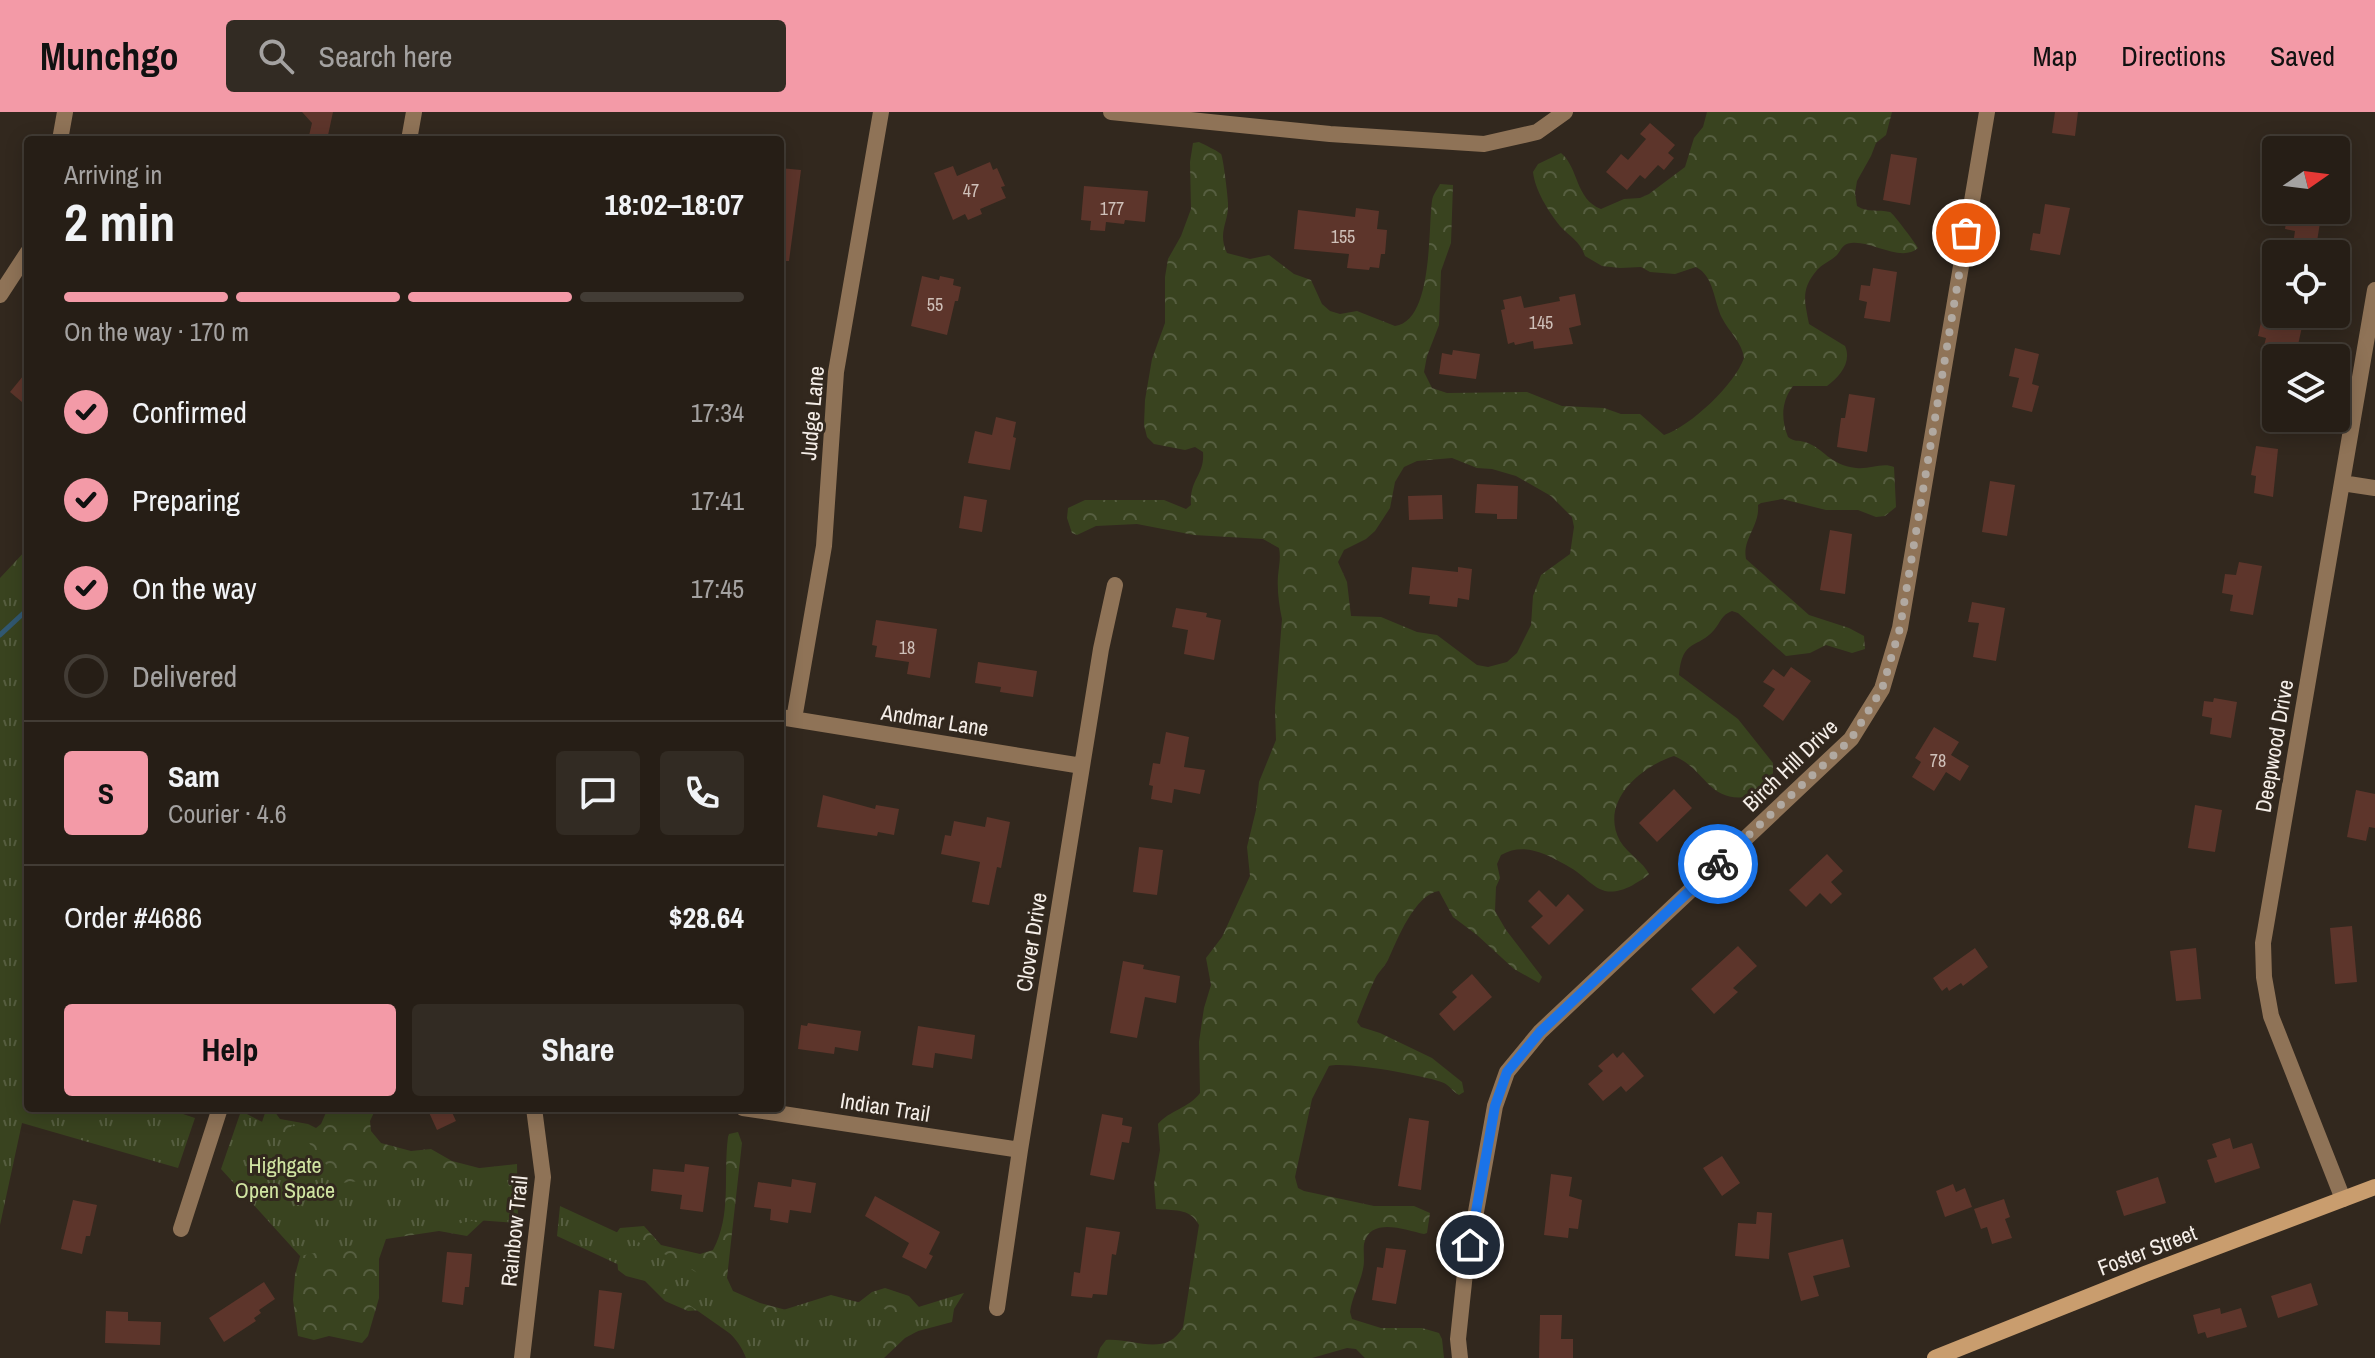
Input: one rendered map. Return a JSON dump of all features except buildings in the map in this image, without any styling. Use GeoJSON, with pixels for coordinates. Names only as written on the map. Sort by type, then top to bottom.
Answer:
{"type":"FeatureCollection","features":[{"type":"Feature","properties":{"kind":"street"},"geometry":{"type":"LineString","coordinates":[[61,136],[65,112]]}},
{"type":"Feature","properties":{"kind":"street"},"geometry":{"type":"LineString","coordinates":[[410,136],[414,112]]}},
{"type":"Feature","properties":{"kind":"street","name":"Judge Lane"},"geometry":{"type":"LineString","coordinates":[[787,718],[824,546],[836,372],[881,112]]}},
{"type":"Feature","properties":{"kind":"street"},"geometry":{"type":"LineString","coordinates":[[1111,112],[1330,134],[1484,144],[1537,132],[1565,112]]}},
{"type":"Feature","properties":{"kind":"street","name":"Birch Hill Drive"},"geometry":{"type":"LineString","coordinates":[[1460,1358],[1458,1339],[1465,1273],[1495,1106],[1507,1072],[1540,1032],[1851,739],[1882,689],[1900,628],[1987,112]]}},
{"type":"Feature","properties":{"kind":"street"},"geometry":{"type":"LineString","coordinates":[[0,295],[24,258]]}},
{"type":"Feature","properties":{"kind":"street","name":"Deepwood Drive"},"geometry":{"type":"LineString","coordinates":[[2343,1199],[2271,1016],[2264,977],[2263,943],[2375,290]]}},
{"type":"Feature","properties":{"kind":"street"},"geometry":{"type":"LineString","coordinates":[[2342,483],[2375,488]]}},
{"type":"Feature","properties":{"kind":"street","name":"Clover Drive"},"geometry":{"type":"LineString","coordinates":[[997,1308],[1101,649],[1115,585]]}},
{"type":"Feature","properties":{"kind":"street","name":"Andmar Lane"},"geometry":{"type":"LineString","coordinates":[[787,718],[1082,766]]}},
{"type":"Feature","properties":{"kind":"street"},"geometry":{"type":"LineString","coordinates":[[181,1229],[219,1112]]}},
{"type":"Feature","properties":{"kind":"street","name":"Rainbow Trail"},"geometry":{"type":"LineString","coordinates":[[522,1358],[543,1177],[535,1112]]}},
{"type":"Feature","properties":{"kind":"street","name":"Indian Trail"},"geometry":{"type":"LineString","coordinates":[[769,1112],[1020,1150]]}},
{"type":"Feature","properties":{"kind":"street","name":"Foster Street"},"geometry":{"type":"LineString","coordinates":[[1935,1358],[2375,1187]]}},
{"type":"Feature","properties":{"kind":"green space"},"geometry":{"type":"Polygon","coordinates":[[[1707,112],[1892,112],[1886,135],[1876,143],[1857,181],[1857,206],[1890,212],[1918,248],[1903,253],[1859,243],[1848,244],[1817,270],[1806,290],[1809,324],[1845,346],[1846,363],[1827,386],[1793,386],[1784,404],[1783,417],[1788,437],[1812,445],[1839,464],[1861,468],[1894,467],[1896,507],[1885,516],[1876,517],[1858,510],[1826,510],[1782,499],[1761,503],[1745,552],[1746,559],[1809,615],[1864,636],[1865,649],[1852,653],[1826,645],[1810,653],[1786,656],[1732,611],[1708,636],[1687,650],[1679,675],[1738,719],[1773,763],[1773,773],[1761,794],[1743,797],[1719,793],[1695,770],[1674,756],[1636,777],[1619,800],[1615,827],[1623,846],[1649,874],[1621,890],[1604,891],[1566,865],[1534,851],[1517,849],[1501,855],[1497,864],[1500,878],[1496,887],[1495,911],[1542,977],[1539,983],[1514,969],[1453,917],[1439,891],[1422,900],[1408,919],[1388,960],[1375,978],[1357,1022],[1361,1027],[1432,1058],[1462,1082],[1464,1092],[1459,1095],[1444,1083],[1405,1073],[1368,1067],[1329,1066],[1312,1099],[1295,1177],[1298,1188],[1304,1191],[1374,1206],[1414,1206],[1430,1213],[1427,1233],[1381,1227],[1368,1235],[1364,1244],[1363,1269],[1350,1312],[1352,1319],[1381,1328],[1422,1328],[1439,1333],[1444,1358],[1365,1358],[1356,1349],[1347,1348],[1312,1358],[1097,1358],[1106,1340],[1159,1344],[1168,1342],[1183,1327],[1199,1225],[1186,1213],[1156,1209],[1154,1184],[1160,1150],[1158,1124],[1200,1093],[1199,1042],[1211,985],[1206,958],[1222,937],[1250,876],[1247,847],[1259,782],[1276,740],[1275,708],[1282,619],[1278,587],[1279,548],[1263,539],[1194,535],[1137,524],[1096,526],[1077,535],[1072,533],[1067,518],[1068,508],[1085,500],[1164,500],[1186,509],[1191,505],[1192,489],[1202,466],[1203,452],[1195,447],[1185,450],[1154,444],[1147,437],[1144,425],[1152,359],[1165,323],[1168,259],[1191,209],[1190,162],[1193,143],[1199,142],[1222,156],[1228,203],[1223,233],[1227,253],[1250,259],[1269,255],[1294,274],[1311,280],[1322,304],[1330,311],[1340,314],[1357,311],[1395,326],[1407,320],[1422,292],[1429,252],[1433,196],[1440,184],[1453,185],[1451,243],[1441,271],[1439,325],[1424,372],[1432,388],[1447,393],[1527,392],[1562,406],[1640,414],[1664,435],[1687,423],[1711,403],[1732,380],[1744,358],[1738,342],[1722,318],[1710,283],[1696,267],[1675,274],[1650,272],[1641,267],[1602,266],[1585,256],[1578,243],[1560,226],[1547,207],[1536,186],[1533,172],[1538,164],[1561,153],[1586,198],[1601,209],[1624,199],[1649,194],[1685,167],[1694,138],[1703,127],[1707,112]],[[1452,458],[1417,461],[1404,467],[1395,482],[1390,508],[1375,531],[1344,550],[1338,562],[1347,582],[1351,616],[1381,617],[1417,632],[1437,635],[1477,665],[1488,667],[1507,662],[1517,653],[1531,625],[1533,596],[1541,575],[1570,554],[1574,527],[1572,517],[1551,496],[1516,476],[1477,468],[1452,458]]]}},
{"type":"Feature","properties":{"kind":"green space"},"geometry":{"type":"Polygon","coordinates":[[[24,552],[24,1112],[177,1112],[195,1118],[178,1168],[22,1123],[0,1225],[0,578],[24,552]]]}},
{"type":"Feature","properties":{"kind":"green space","name":"Highgate Open Space"},"geometry":{"type":"Polygon","coordinates":[[[243,1112],[284,1133],[294,1124],[341,1183],[517,1164],[518,1223],[476,1220],[300,1256],[221,1169],[243,1112]]]}},
{"type":"Feature","properties":{"kind":"green space"},"geometry":{"type":"Polygon","coordinates":[[[265,1112],[275,1112],[280,1119],[316,1128],[326,1112],[374,1112],[370,1121],[371,1131],[381,1143],[411,1151],[431,1149],[452,1161],[479,1168],[484,1220],[467,1236],[439,1231],[386,1239],[379,1259],[379,1298],[368,1336],[362,1343],[329,1336],[314,1340],[298,1336],[293,1300],[295,1275],[304,1242],[262,1122],[265,1112]]]}},
{"type":"Feature","properties":{"kind":"green space"},"geometry":{"type":"Polygon","coordinates":[[[738,1132],[742,1143],[727,1278],[733,1291],[760,1303],[801,1314],[859,1302],[872,1292],[885,1288],[909,1296],[919,1307],[918,1331],[905,1338],[884,1358],[746,1358],[733,1337],[701,1310],[688,1311],[665,1301],[645,1281],[626,1276],[618,1270],[615,1235],[620,1228],[644,1226],[661,1245],[700,1254],[713,1250],[725,1209],[728,1137],[738,1132]]]}},
{"type":"Feature","properties":{"kind":"green space"},"geometry":{"type":"Polygon","coordinates":[[[560,1206],[677,1260],[764,1316],[831,1295],[899,1313],[964,1293],[954,1309],[952,1322],[888,1339],[854,1358],[751,1358],[752,1349],[658,1283],[557,1236],[560,1206]]]}},
{"type":"Feature","properties":{"kind":"waterway"},"geometry":{"type":"LineString","coordinates":[[0,635],[24,613]]}},
{"type":"Feature","properties":{"kind":"way so far"},"geometry":{"type":"LineString","coordinates":[[1718,864],[1851,739],[1882,689],[1900,628],[1966,233]]}},
{"type":"Feature","properties":{"kind":"route"},"geometry":{"type":"LineString","coordinates":[[1470,1245],[1495,1106],[1507,1072],[1540,1032],[1718,864]]}}]}
